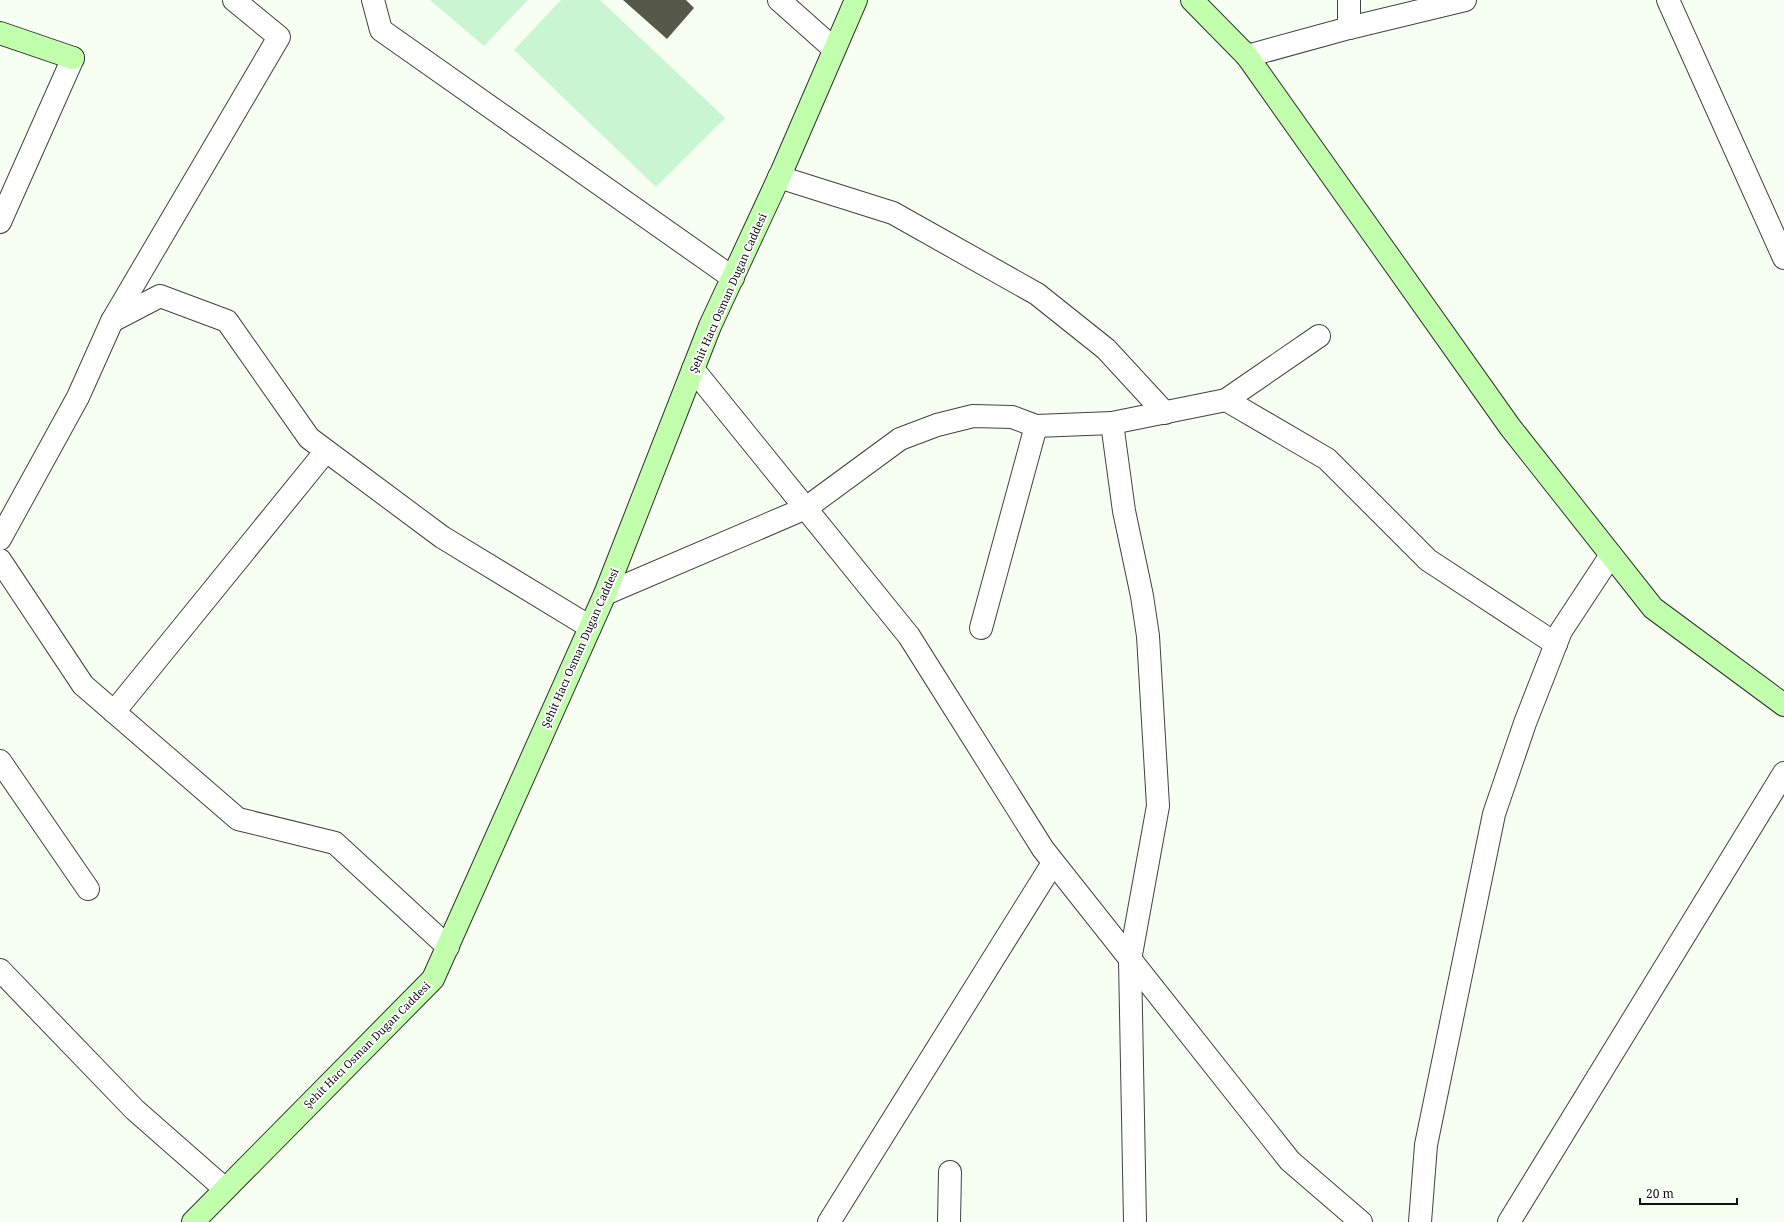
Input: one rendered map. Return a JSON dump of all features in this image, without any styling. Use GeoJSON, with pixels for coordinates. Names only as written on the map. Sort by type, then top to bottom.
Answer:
{"type":"FeatureCollection","features":[{"type":"Feature","properties":{"kind":"street"},"geometry":{"type":"LineString","coordinates":[[0,539],[78,397],[112,321],[279,37],[234,0]]}},
{"type":"Feature","properties":{"kind":"street"},"geometry":{"type":"LineString","coordinates":[[373,0],[381,30],[733,278]]}},
{"type":"Feature","properties":{"kind":"street"},"geometry":{"type":"LineString","coordinates":[[779,0],[834,49]]}},
{"type":"Feature","properties":{"kind":"street","name":"Şehit Hacı Osman Dugan Caddesi"},"geometry":{"type":"LineString","coordinates":[[193,1222],[433,979],[605,594],[710,326],[779,177],[856,0]]}},
{"type":"Feature","properties":{"kind":"street"},"geometry":{"type":"LineString","coordinates":[[1192,0],[1247,56],[1510,426],[1653,608],[1784,705]]}},
{"type":"Feature","properties":{"kind":"street"},"geometry":{"type":"LineString","coordinates":[[1349,0],[1349,28]]}},
{"type":"Feature","properties":{"kind":"street"},"geometry":{"type":"LineString","coordinates":[[1247,56],[1349,28],[1465,0]]}},
{"type":"Feature","properties":{"kind":"street"},"geometry":{"type":"LineString","coordinates":[[1668,0],[1784,258]]}},
{"type":"Feature","properties":{"kind":"street"},"geometry":{"type":"LineString","coordinates":[[0,33],[73,58],[0,222]]}},
{"type":"Feature","properties":{"kind":"street"},"geometry":{"type":"LineString","coordinates":[[779,177],[893,213],[1037,294],[1106,349],[1165,412]]}},
{"type":"Feature","properties":{"kind":"street"},"geometry":{"type":"LineString","coordinates":[[112,321],[160,296],[227,321],[309,438],[442,536],[590,627]]}},
{"type":"Feature","properties":{"kind":"street"},"geometry":{"type":"LineString","coordinates":[[605,594],[806,508],[900,439],[936,425],[973,416],[1012,417],[1036,426],[1112,423],[1226,400],[1319,336]]}},
{"type":"Feature","properties":{"kind":"street"},"geometry":{"type":"LineString","coordinates":[[694,369],[909,636],[1043,849],[1290,1161],[1361,1222]]}},
{"type":"Feature","properties":{"kind":"street"},"geometry":{"type":"LineString","coordinates":[[1226,400],[1327,459],[1428,560],[1556,644]]}},
{"type":"Feature","properties":{"kind":"street"},"geometry":{"type":"LineString","coordinates":[[1112,423],[1124,511],[1142,596],[1148,636],[1158,806],[1130,960],[1135,1222]]}},
{"type":"Feature","properties":{"kind":"street"},"geometry":{"type":"LineString","coordinates":[[981,628],[1036,426]]}},
{"type":"Feature","properties":{"kind":"street"},"geometry":{"type":"LineString","coordinates":[[114,712],[326,451]]}},
{"type":"Feature","properties":{"kind":"street"},"geometry":{"type":"LineString","coordinates":[[1420,1222],[1426,1145],[1494,814],[1525,722],[1561,631],[1611,555]]}},
{"type":"Feature","properties":{"kind":"street"},"geometry":{"type":"LineString","coordinates":[[0,560],[83,685],[114,712],[238,819],[335,843],[448,947]]}},
{"type":"Feature","properties":{"kind":"street"},"geometry":{"type":"LineString","coordinates":[[0,761],[88,889]]}},
{"type":"Feature","properties":{"kind":"street"},"geometry":{"type":"LineString","coordinates":[[1509,1222],[1784,773]]}},
{"type":"Feature","properties":{"kind":"street"},"geometry":{"type":"LineString","coordinates":[[829,1222],[1054,863]]}},
{"type":"Feature","properties":{"kind":"street"},"geometry":{"type":"LineString","coordinates":[[0,970],[135,1110],[225,1189]]}},
{"type":"Feature","properties":{"kind":"street"},"geometry":{"type":"LineString","coordinates":[[949,1222],[950,1172]]}},
{"type":"Feature","properties":{"kind":"green space"},"geometry":{"type":"Polygon","coordinates":[[[430,0],[528,0],[484,46],[430,0]]]}},
{"type":"Feature","properties":{"kind":"green space"},"geometry":{"type":"Polygon","coordinates":[[[561,0],[600,0],[725,118],[656,187],[514,50],[561,0]]]}},
{"type":"Feature","properties":{"kind":"building"},"geometry":{"type":"Polygon","coordinates":[[[623,0],[686,0],[694,8],[667,39],[623,0]]]}}]}
